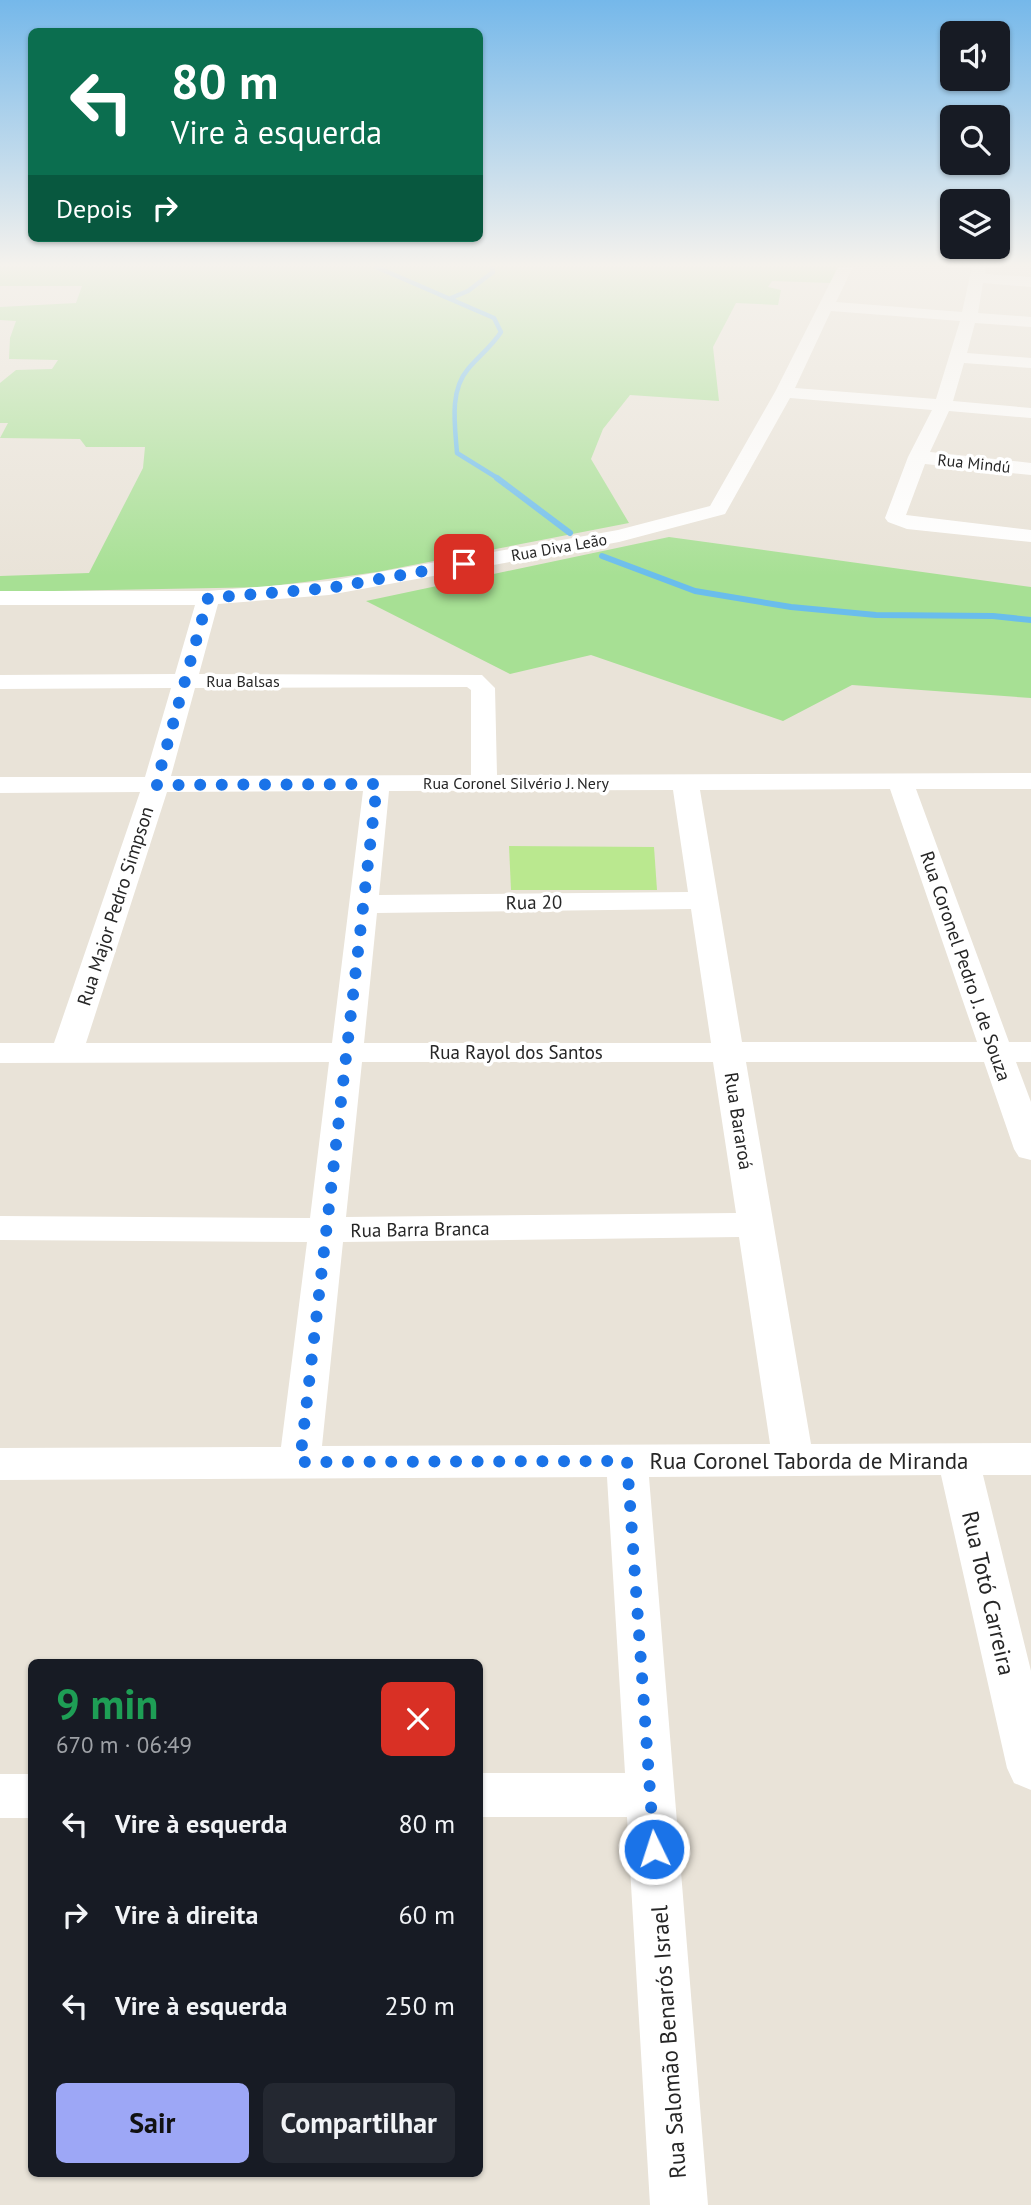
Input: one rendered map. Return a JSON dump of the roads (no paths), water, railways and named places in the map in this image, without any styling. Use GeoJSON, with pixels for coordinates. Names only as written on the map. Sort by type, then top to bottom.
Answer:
{"type":"FeatureCollection","features":[{"type":"Feature","properties":{"kind":"street","name":"Rua Diva Leão"},"geometry":{"type":"LineString","coordinates":[[0,598],[208,598],[356,583],[619,536],[709,513],[718,510],[795,370]]}},
{"type":"Feature","properties":{"kind":"street"},"geometry":{"type":"LineString","coordinates":[[953,370],[943,405],[918,457],[895,518],[906,523],[1031,536]]}},
{"type":"Feature","properties":{"kind":"street"},"geometry":{"type":"LineString","coordinates":[[784,392],[1031,413]]}},
{"type":"Feature","properties":{"kind":"street","name":"Rua Mindú"},"geometry":{"type":"LineString","coordinates":[[918,457],[1031,469]]}},
{"type":"Feature","properties":{"kind":"street","name":"Rua Major Pedro Simpson"},"geometry":{"type":"LineString","coordinates":[[67,1053],[156,785],[208,598]]}},
{"type":"Feature","properties":{"kind":"street","name":"Rua Balsas"},"geometry":{"type":"LineString","coordinates":[[0,682],[473,680],[483,688],[484,783]]}},
{"type":"Feature","properties":{"kind":"street","name":"Rua Coronel Silvério J. Nery"},"geometry":{"type":"LineString","coordinates":[[0,785],[1031,781]]}},
{"type":"Feature","properties":{"kind":"street","name":"Rua Bararoá"},"geometry":{"type":"LineString","coordinates":[[685,782],[793,1460]]}},
{"type":"Feature","properties":{"kind":"street","name":"Rua Coronel Pedro J. de Souza"},"geometry":{"type":"LineString","coordinates":[[901,783],[1031,1149]]}},
{"type":"Feature","properties":{"kind":"street"},"geometry":{"type":"LineString","coordinates":[[300,1462],[377,784]]}},
{"type":"Feature","properties":{"kind":"street","name":"Rua 20"},"geometry":{"type":"LineString","coordinates":[[364,904],[704,900]]}},
{"type":"Feature","properties":{"kind":"street","name":"Rua Rayol dos Santos"},"geometry":{"type":"LineString","coordinates":[[0,1053],[1031,1052]]}},
{"type":"Feature","properties":{"kind":"street","name":"Rua Barra Branca"},"geometry":{"type":"LineString","coordinates":[[0,1228],[326,1230],[756,1225]]}},
{"type":"Feature","properties":{"kind":"street","name":"Rua Totó Carreira"},"geometry":{"type":"LineString","coordinates":[[958,1459],[1031,1768]]}},
{"type":"Feature","properties":{"kind":"street","name":"Rua Coronel Taborda de Miranda"},"geometry":{"type":"LineString","coordinates":[[0,1464],[1031,1459]]}},
{"type":"Feature","properties":{"kind":"street","name":"Rua Salomão Benarós Israel"},"geometry":{"type":"LineString","coordinates":[[627,1461],[679,2205]]}},
{"type":"Feature","properties":{"kind":"street"},"geometry":{"type":"LineString","coordinates":[[483,1795],[651,1794]]}},
{"type":"Feature","properties":{"kind":"street"},"geometry":{"type":"LineString","coordinates":[[0,1796],[28,1796]]}},
{"type":"Feature","properties":{"kind":"waterway"},"geometry":{"type":"LineString","coordinates":[[467,370],[456,398],[457,453],[499,479]]}},
{"type":"Feature","properties":{"kind":"waterway"},"geometry":{"type":"LineString","coordinates":[[497,478],[570,533]]}},
{"type":"Feature","properties":{"kind":"waterway"},"geometry":{"type":"LineString","coordinates":[[602,556],[695,591],[791,607],[876,615],[993,616],[1031,620]]}}]}
